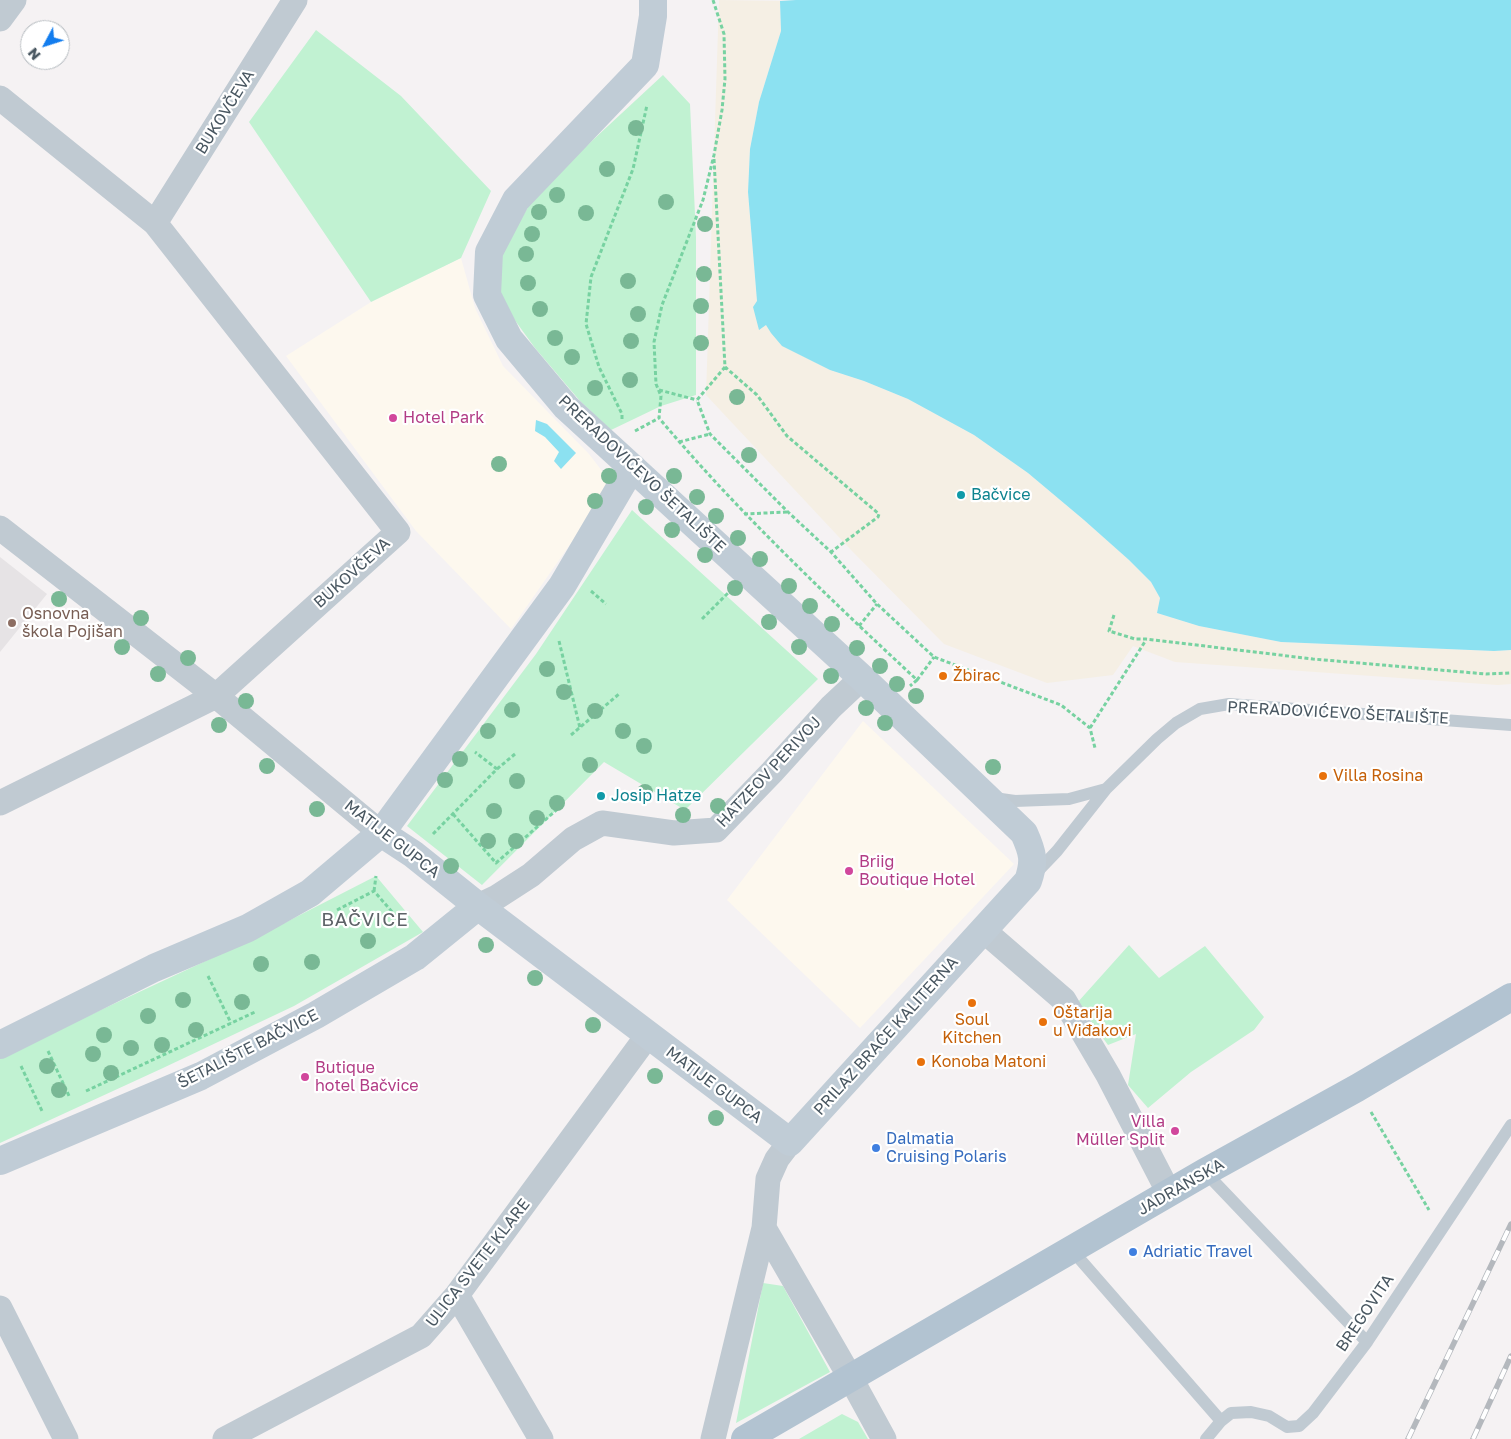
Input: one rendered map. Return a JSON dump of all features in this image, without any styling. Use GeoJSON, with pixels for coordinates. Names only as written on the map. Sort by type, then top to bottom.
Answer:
{"type":"FeatureCollection","features":[{"type":"Feature","properties":{"kind":"main road","name":"JADRANSKA"},"geometry":{"type":"LineString","coordinates":[[745,1439],[1205,1172],[1357,1088],[1511,997]]}},
{"type":"Feature","properties":{"kind":"street"},"geometry":{"type":"LineString","coordinates":[[0,18],[14,0]]}},
{"type":"Feature","properties":{"kind":"street","name":"BUKOVČEVA"},"geometry":{"type":"LineString","coordinates":[[155,223],[295,0]]}},
{"type":"Feature","properties":{"kind":"street"},"geometry":{"type":"LineString","coordinates":[[645,65],[653,16],[653,0]]}},
{"type":"Feature","properties":{"kind":"street","name":"PRERADOVIĆEVO ŠETALIŠTE"},"geometry":{"type":"LineString","coordinates":[[645,65],[516,200],[489,252],[488,295],[509,339],[566,407],[862,678],[1024,834],[1032,851],[1033,867],[1028,881]]}},
{"type":"Feature","properties":{"kind":"street","name":"BUKOVČEVA"},"geometry":{"type":"LineString","coordinates":[[0,98],[155,223],[398,532],[216,696],[0,803]]}},
{"type":"Feature","properties":{"kind":"street"},"geometry":{"type":"LineString","coordinates":[[9,1053],[154,968],[248,928],[310,893],[381,832],[562,586],[632,467]]}},
{"type":"Feature","properties":{"kind":"street","name":"MATIJE GUPCA"},"geometry":{"type":"LineString","coordinates":[[0,528],[216,696],[381,832],[413,854],[478,906],[790,1142]]}},
{"type":"Feature","properties":{"kind":"street","name":"HATZEOV PERIVOJ"},"geometry":{"type":"LineString","coordinates":[[478,906],[497,897],[531,875],[573,840],[602,823],[674,833],[716,830],[831,707],[862,678]]}},
{"type":"Feature","properties":{"kind":"street","name":"PRILAZ BRAĆE KALITERNA"},"geometry":{"type":"LineString","coordinates":[[790,1142],[1028,881]]}},
{"type":"Feature","properties":{"kind":"street","name":"ŠETALIŠTE BAČVICE"},"geometry":{"type":"LineString","coordinates":[[0,1161],[201,1076],[316,1015],[415,957],[478,906]]}},
{"type":"Feature","properties":{"kind":"street"},"geometry":{"type":"LineString","coordinates":[[983,930],[1064,1000],[1108,1075],[1169,1193]]}},
{"type":"Feature","properties":{"kind":"street","name":"ULICA SVETE KLARE"},"geometry":{"type":"LineString","coordinates":[[224,1439],[421,1336],[456,1295],[648,1035]]}},
{"type":"Feature","properties":{"kind":"street"},"geometry":{"type":"LineString","coordinates":[[713,1439],[764,1228],[768,1179],[777,1159],[790,1142]]}},
{"type":"Feature","properties":{"kind":"street"},"geometry":{"type":"LineString","coordinates":[[764,1228],[884,1439]]}},
{"type":"Feature","properties":{"kind":"street"},"geometry":{"type":"LineString","coordinates":[[456,1295],[541,1439]]}},
{"type":"Feature","properties":{"kind":"street"},"geometry":{"type":"LineString","coordinates":[[0,1308],[66,1439]]}},
{"type":"Feature","properties":{"kind":"lane","name":"PRERADOVIĆEVO ŠETALIŠTE"},"geometry":{"type":"LineString","coordinates":[[1028,881],[1057,851],[1106,790],[1157,739],[1176,723],[1200,709],[1229,704],[1511,725]]}},
{"type":"Feature","properties":{"kind":"lane"},"geometry":{"type":"LineString","coordinates":[[987,797],[1015,801],[1069,799],[1106,790]]}},
{"type":"Feature","properties":{"kind":"lane","name":"BREGOVITA"},"geometry":{"type":"LineString","coordinates":[[1206,1439],[1221,1421],[1231,1413],[1251,1412],[1269,1416],[1287,1427],[1298,1426],[1313,1413],[1367,1342],[1511,1125]]}},
{"type":"Feature","properties":{"kind":"lane"},"geometry":{"type":"LineString","coordinates":[[1205,1172],[1367,1342]]}},
{"type":"Feature","properties":{"kind":"lane"},"geometry":{"type":"LineString","coordinates":[[1072,1249],[1221,1421]]}},
{"type":"Feature","properties":{"kind":"path"},"geometry":{"type":"LineString","coordinates":[[713,0],[724,34],[725,79],[722,110],[703,200],[662,304],[654,342],[656,384],[661,396],[659,418],[744,514],[917,680]]}},
{"type":"Feature","properties":{"kind":"path"},"geometry":{"type":"LineString","coordinates":[[622,422],[622,414],[599,367],[586,324],[591,277],[635,160],[648,99],[645,65]]}},
{"type":"Feature","properties":{"kind":"path"},"geometry":{"type":"LineString","coordinates":[[698,400],[725,367],[714,155]]}},
{"type":"Feature","properties":{"kind":"path"},"geometry":{"type":"LineString","coordinates":[[725,367],[757,395],[787,436],[879,514],[878,517],[831,552]]}},
{"type":"Feature","properties":{"kind":"path"},"geometry":{"type":"LineString","coordinates":[[659,390],[698,400]]}},
{"type":"Feature","properties":{"kind":"path"},"geometry":{"type":"LineString","coordinates":[[698,400],[710,434],[831,552],[877,604],[934,657],[1061,705],[1090,728],[1095,748]]}},
{"type":"Feature","properties":{"kind":"path"},"geometry":{"type":"LineString","coordinates":[[629,434],[659,418]]}},
{"type":"Feature","properties":{"kind":"path"},"geometry":{"type":"LineString","coordinates":[[679,442],[710,434]]}},
{"type":"Feature","properties":{"kind":"path"},"geometry":{"type":"LineString","coordinates":[[744,514],[788,512]]}},
{"type":"Feature","properties":{"kind":"path"},"geometry":{"type":"LineString","coordinates":[[702,619],[748,572]]}},
{"type":"Feature","properties":{"kind":"path"},"geometry":{"type":"LineString","coordinates":[[550,602],[580,728]]}},
{"type":"Feature","properties":{"kind":"path"},"geometry":{"type":"LineString","coordinates":[[859,626],[877,604]]}},
{"type":"Feature","properties":{"kind":"path"},"geometry":{"type":"LineString","coordinates":[[1114,615],[1109,631],[1135,639],[1313,659],[1486,674],[1511,673]]}},
{"type":"Feature","properties":{"kind":"path"},"geometry":{"type":"LineString","coordinates":[[1090,728],[1146,639]]}},
{"type":"Feature","properties":{"kind":"path"},"geometry":{"type":"LineString","coordinates":[[889,704],[917,680],[934,657]]}},
{"type":"Feature","properties":{"kind":"path"},"geometry":{"type":"LineString","coordinates":[[571,735],[619,694]]}},
{"type":"Feature","properties":{"kind":"path"},"geometry":{"type":"LineString","coordinates":[[453,735],[497,769]]}},
{"type":"Feature","properties":{"kind":"path"},"geometry":{"type":"LineString","coordinates":[[413,854],[497,769],[515,754]]}},
{"type":"Feature","properties":{"kind":"path"},"geometry":{"type":"LineString","coordinates":[[453,814],[496,863],[561,806]]}},
{"type":"Feature","properties":{"kind":"path"},"geometry":{"type":"LineString","coordinates":[[332,913],[374,891],[409,932]]}},
{"type":"Feature","properties":{"kind":"path"},"geometry":{"type":"LineString","coordinates":[[207,974],[231,1023]]}},
{"type":"Feature","properties":{"kind":"path"},"geometry":{"type":"LineString","coordinates":[[63,1101],[256,1012]]}},
{"type":"Feature","properties":{"kind":"path"},"geometry":{"type":"LineString","coordinates":[[46,1049],[70,1098]]}},
{"type":"Feature","properties":{"kind":"path"},"geometry":{"type":"LineString","coordinates":[[9,1053],[42,1111]]}},
{"type":"Feature","properties":{"kind":"path"},"geometry":{"type":"LineString","coordinates":[[1357,1088],[1441,1229]]}},
{"type":"Feature","properties":{"kind":"path"},"geometry":{"type":"LineString","coordinates":[[34,1115],[49,1108]]}},
{"type":"Feature","properties":{"kind":"shaded area"},"geometry":{"type":"Polygon","coordinates":[[[461,258],[475,308],[503,366],[589,454],[612,484],[511,629],[416,531],[286,356],[371,302],[461,258]]]}},
{"type":"Feature","properties":{"kind":"shaded area","name":"Osnovna škola Pojišan"},"geometry":{"type":"Polygon","coordinates":[[[0,557],[47,594],[0,652],[0,557]]]}},
{"type":"Feature","properties":{"kind":"shaded area"},"geometry":{"type":"Polygon","coordinates":[[[863,721],[1014,864],[860,1028],[727,900],[863,721]]]}},
{"type":"Feature","properties":{"kind":"green space"},"geometry":{"type":"Polygon","coordinates":[[[316,30],[401,96],[491,191],[461,258],[371,302],[249,122],[316,30]]]}},
{"type":"Feature","properties":{"kind":"green space"},"geometry":{"type":"Polygon","coordinates":[[[663,75],[690,104],[696,237],[696,395],[661,406],[611,430],[580,401],[535,348],[498,297],[502,251],[531,202],[581,151],[663,75]]]}},
{"type":"Feature","properties":{"kind":"green space"},"geometry":{"type":"Polygon","coordinates":[[[632,510],[818,679],[685,810],[604,762],[482,885],[407,826],[536,654],[632,510]]]}},
{"type":"Feature","properties":{"kind":"green space"},"geometry":{"type":"Polygon","coordinates":[[[376,876],[423,932],[294,1006],[0,1143],[0,1057],[257,937],[376,876]]]}},
{"type":"Feature","properties":{"kind":"green space"},"geometry":{"type":"Polygon","coordinates":[[[1129,945],[1159,978],[1205,946],[1264,1017],[1254,1030],[1191,1072],[1148,1108],[1128,1085],[1136,1034],[1108,1045],[1077,1003],[1129,945]]]}},
{"type":"Feature","properties":{"kind":"green space"},"geometry":{"type":"Polygon","coordinates":[[[763,1283],[783,1286],[830,1372],[736,1423],[763,1283]]]}},
{"type":"Feature","properties":{"kind":"green space"},"geometry":{"type":"Polygon","coordinates":[[[842,1414],[858,1422],[868,1439],[799,1439],[842,1414]]]}},
{"type":"Feature","properties":{"kind":"sand","name":"Bačvice"},"geometry":{"type":"Polygon","coordinates":[[[719,0],[780,1],[781,31],[759,102],[750,149],[748,192],[757,301],[782,345],[830,370],[864,381],[908,399],[974,435],[1028,473],[1084,520],[1151,582],[1160,598],[1157,613],[1199,626],[1281,642],[1494,651],[1511,650],[1511,684],[1498,685],[1175,662],[1133,646],[1113,675],[1047,683],[944,644],[851,550],[706,395],[719,0]]]}},
{"type":"Feature","properties":{"kind":"water"},"geometry":{"type":"Polygon","coordinates":[[[1511,0],[1511,650],[1494,651],[1281,642],[1199,626],[1157,613],[1160,598],[1151,582],[1084,520],[1028,473],[974,435],[908,399],[864,381],[830,370],[782,346],[766,325],[759,330],[753,307],[757,301],[748,192],[750,149],[759,102],[781,31],[780,1],[1511,0]]]}},
{"type":"Feature","properties":{"kind":"water"},"geometry":{"type":"Polygon","coordinates":[[[536,420],[547,424],[576,453],[561,469],[554,461],[559,452],[545,437],[535,431],[536,420]]]}},
{"type":"Feature","properties":{"kind":"railway"},"geometry":{"type":"LineString","coordinates":[[1408,1439],[1511,1224]]}},
{"type":"Feature","properties":{"kind":"railway"},"geometry":{"type":"LineString","coordinates":[[1473,1439],[1511,1356]]}},
{"type":"Feature","properties":{"kind":"place","name":"Hotel Park"},"geometry":{"type":"Point","coordinates":[393,418]}},
{"type":"Feature","properties":{"kind":"place","name":"Bačvice"},"geometry":{"type":"Point","coordinates":[961,495]}},
{"type":"Feature","properties":{"kind":"place","name":"Osnovna škola Pojišan"},"geometry":{"type":"Point","coordinates":[12,623]}},
{"type":"Feature","properties":{"kind":"place","name":"Žbirac"},"geometry":{"type":"Point","coordinates":[943,676]}},
{"type":"Feature","properties":{"kind":"place","name":"Villa Rosina"},"geometry":{"type":"Point","coordinates":[1323,776]}},
{"type":"Feature","properties":{"kind":"place","name":"Josip Hatze"},"geometry":{"type":"Point","coordinates":[601,796]}},
{"type":"Feature","properties":{"kind":"place","name":"Briig Boutique Hotel"},"geometry":{"type":"Point","coordinates":[849,871]}},
{"type":"Feature","properties":{"kind":"place","name":"Soul Kitchen"},"geometry":{"type":"Point","coordinates":[972,1003]}},
{"type":"Feature","properties":{"kind":"place","name":"Oštarija u Viđakovi"},"geometry":{"type":"Point","coordinates":[1043,1022]}},
{"type":"Feature","properties":{"kind":"place","name":"Konoba Matoni"},"geometry":{"type":"Point","coordinates":[921,1062]}},
{"type":"Feature","properties":{"kind":"place","name":"Butique hotel Bačvice"},"geometry":{"type":"Point","coordinates":[305,1077]}},
{"type":"Feature","properties":{"kind":"place","name":"Villa Müller Split"},"geometry":{"type":"Point","coordinates":[1175,1131]}},
{"type":"Feature","properties":{"kind":"place","name":"Dalmatia Cruising Polaris"},"geometry":{"type":"Point","coordinates":[876,1148]}},
{"type":"Feature","properties":{"kind":"place","name":"Adriatic Travel"},"geometry":{"type":"Point","coordinates":[1133,1252]}},
{"type":"Feature","properties":{"kind":"district","name":"BAČVICE"},"geometry":{"type":"Point","coordinates":[365,920]}}]}
